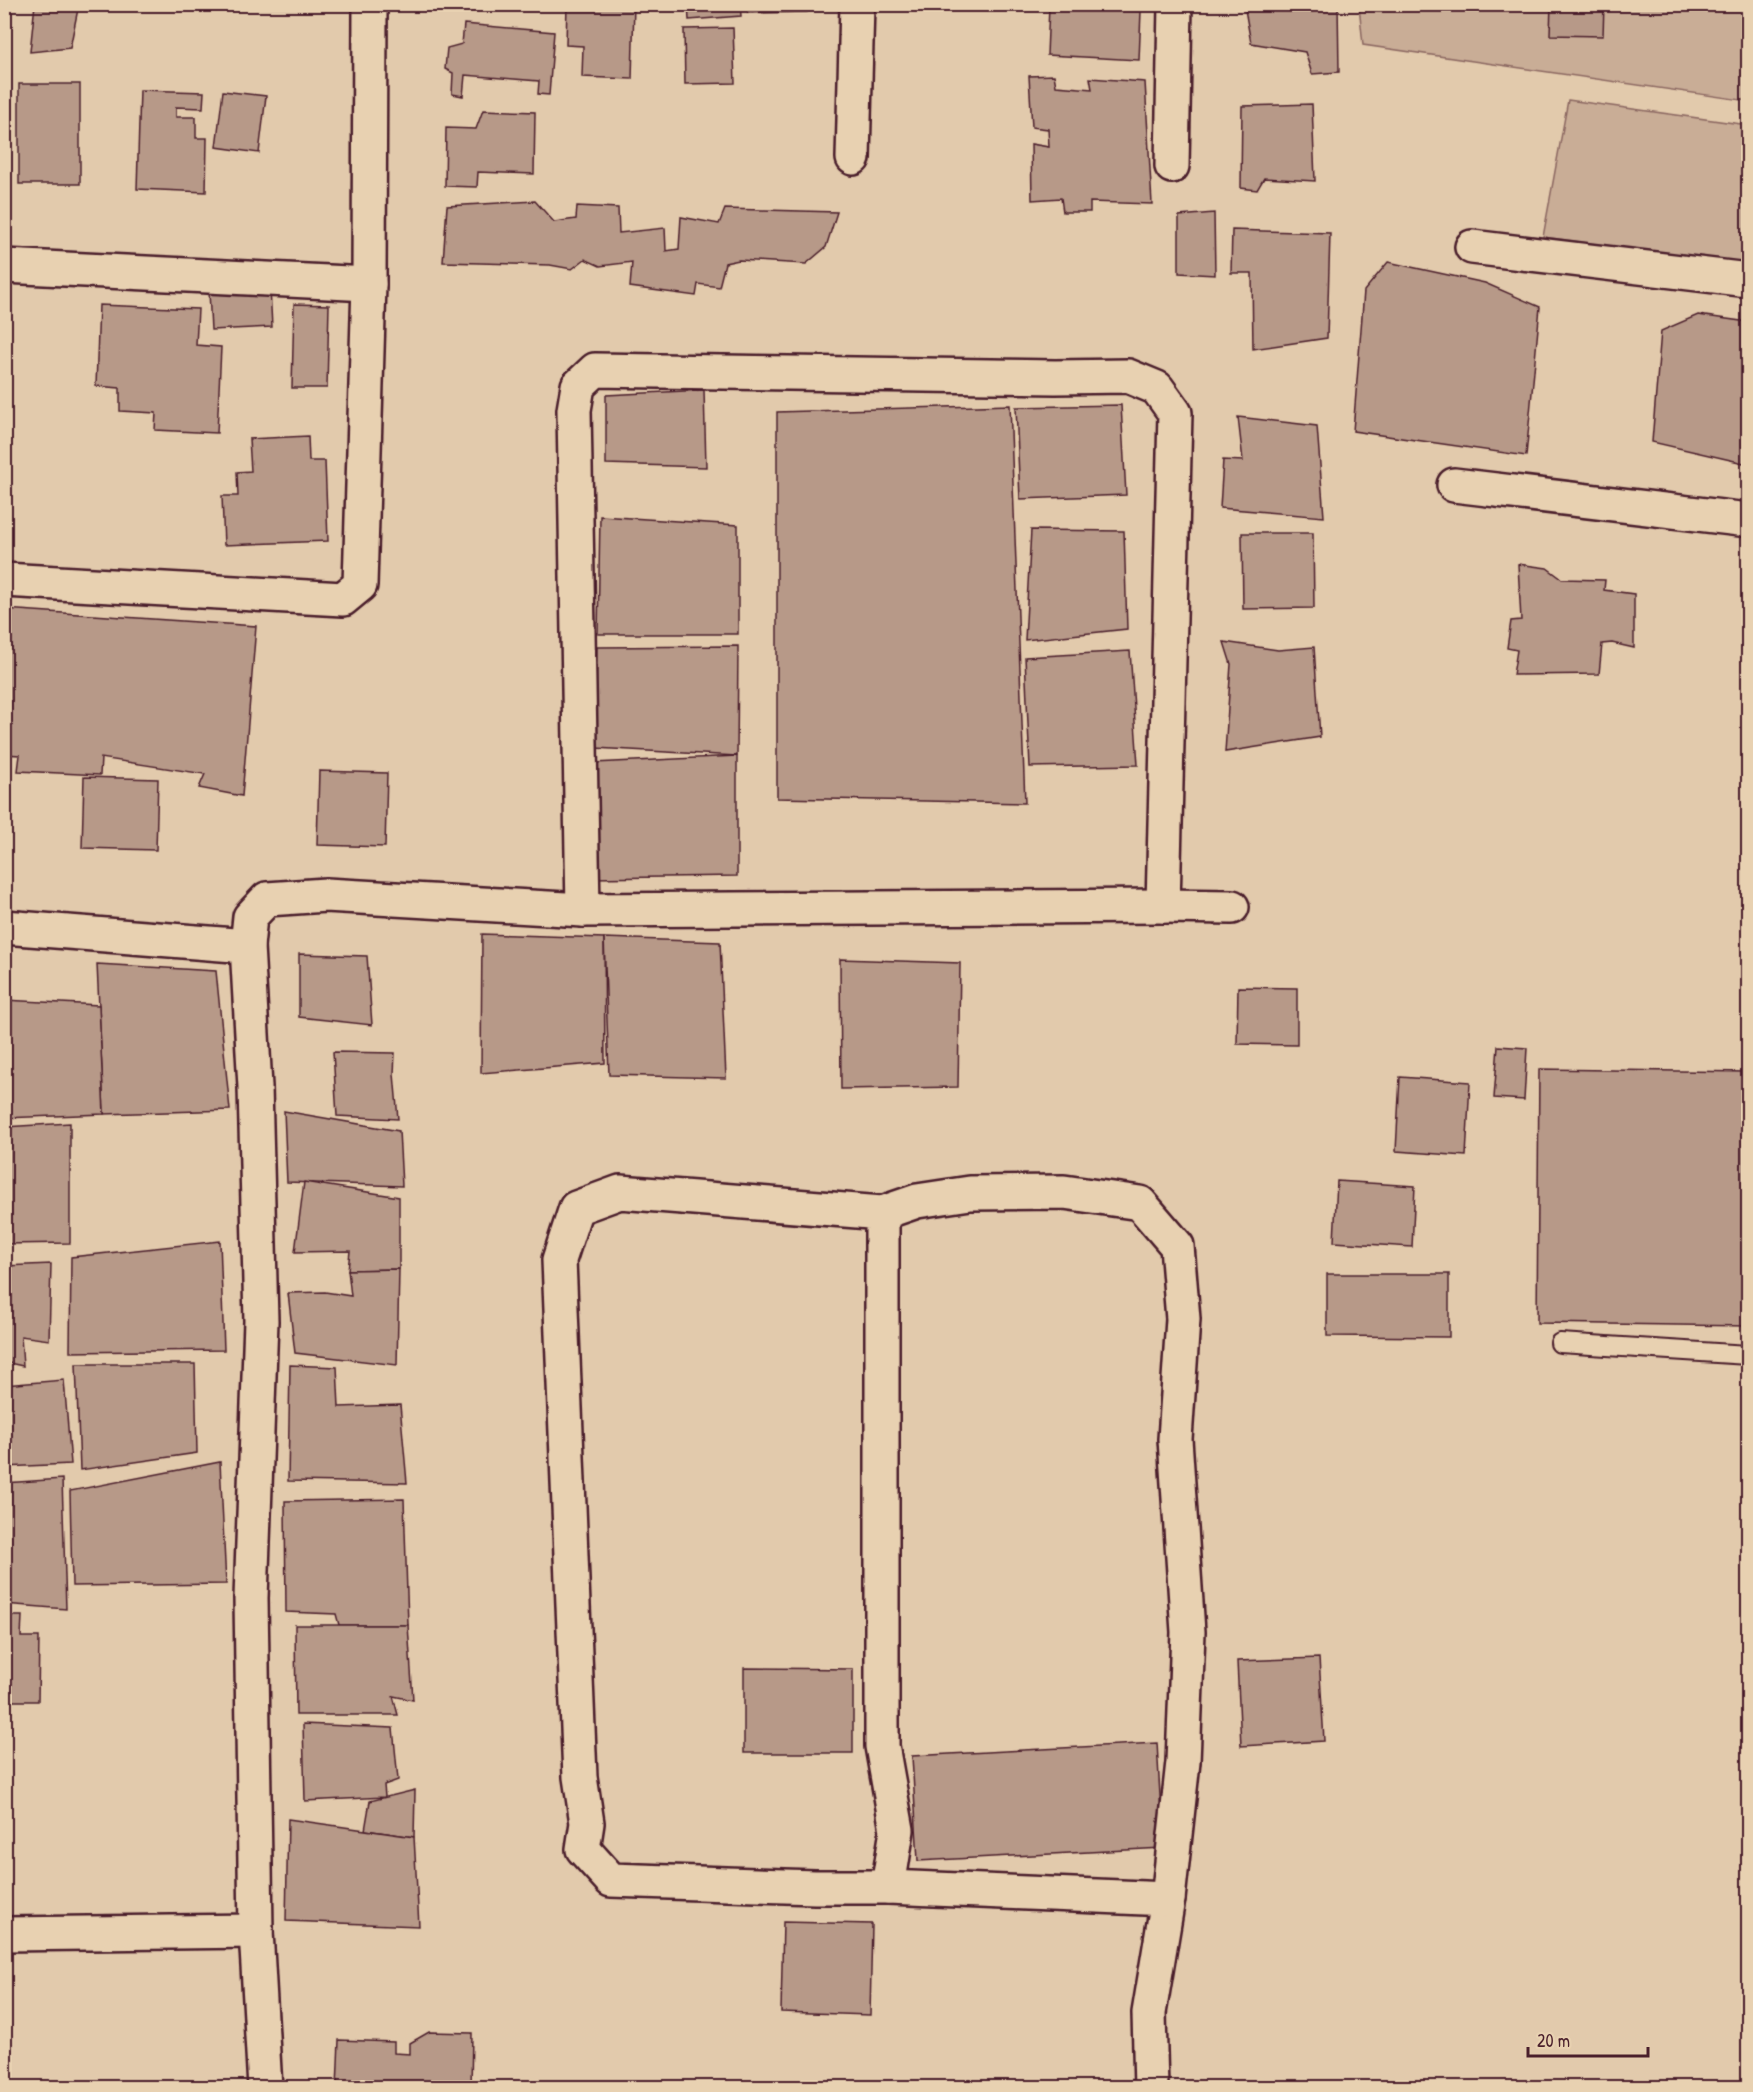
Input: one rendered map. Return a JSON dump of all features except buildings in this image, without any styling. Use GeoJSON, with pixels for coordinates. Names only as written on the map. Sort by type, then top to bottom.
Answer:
{"type":"FeatureCollection","features":[{"type":"Feature","properties":{"kind":"street"},"geometry":{"type":"LineString","coordinates":[[4,580],[343,599],[360,585],[369,284],[370,4]]}},
{"type":"Feature","properties":{"kind":"street"},"geometry":{"type":"LineString","coordinates":[[853,158],[857,4]]}},
{"type":"Feature","properties":{"kind":"street"},"geometry":{"type":"LineString","coordinates":[[1172,166],[1175,4]]}},
{"type":"Feature","properties":{"kind":"street"},"geometry":{"type":"LineString","coordinates":[[1472,247],[1749,280]]}},
{"type":"Feature","properties":{"kind":"street"},"geometry":{"type":"LineString","coordinates":[[4,266],[369,284]]}},
{"type":"Feature","properties":{"kind":"street"},"geometry":{"type":"LineString","coordinates":[[583,910],[574,410],[579,386],[595,370],[1055,377],[1128,376],[1157,388],[1175,414],[1163,906]]}},
{"type":"Feature","properties":{"kind":"street"},"geometry":{"type":"LineString","coordinates":[[1454,485],[1749,520]]}},
{"type":"Feature","properties":{"kind":"street"},"geometry":{"type":"LineString","coordinates":[[265,2088],[256,1930],[251,1598],[261,1321],[255,1087],[247,946],[250,917],[267,899],[326,895],[583,910],[1232,907]]}},
{"type":"Feature","properties":{"kind":"street"},"geometry":{"type":"LineString","coordinates":[[4,927],[247,946]]}},
{"type":"Feature","properties":{"kind":"street"},"geometry":{"type":"LineString","coordinates":[[1151,2088],[1149,2013],[1168,1899],[1183,1762],[1188,1632],[1175,1439],[1183,1319],[1177,1245],[1140,1203],[1064,1192],[970,1193],[917,1201],[882,1213],[620,1192],[576,1209],[559,1260],[579,1765],[587,1824],[583,1849],[612,1880],[815,1887],[888,1887],[1168,1899]]}},
{"type":"Feature","properties":{"kind":"street"},"geometry":{"type":"LineString","coordinates":[[882,1213],[882,1746],[897,1830],[888,1887]]}},
{"type":"Feature","properties":{"kind":"street"},"geometry":{"type":"LineString","coordinates":[[4,1934],[256,1930]]}},
{"type":"Feature","properties":{"kind":"lane"},"geometry":{"type":"LineString","coordinates":[[1560,1343],[1749,1355]]}},
{"type":"Feature","properties":{"kind":"shaded area"},"geometry":{"type":"Polygon","coordinates":[[[1359,5],[1748,5],[1748,101],[1363,45],[1359,5]]]}},
{"type":"Feature","properties":{"kind":"shaded area"},"geometry":{"type":"Polygon","coordinates":[[[1568,100],[1748,125],[1748,264],[1543,237],[1568,100]]]}}]}
